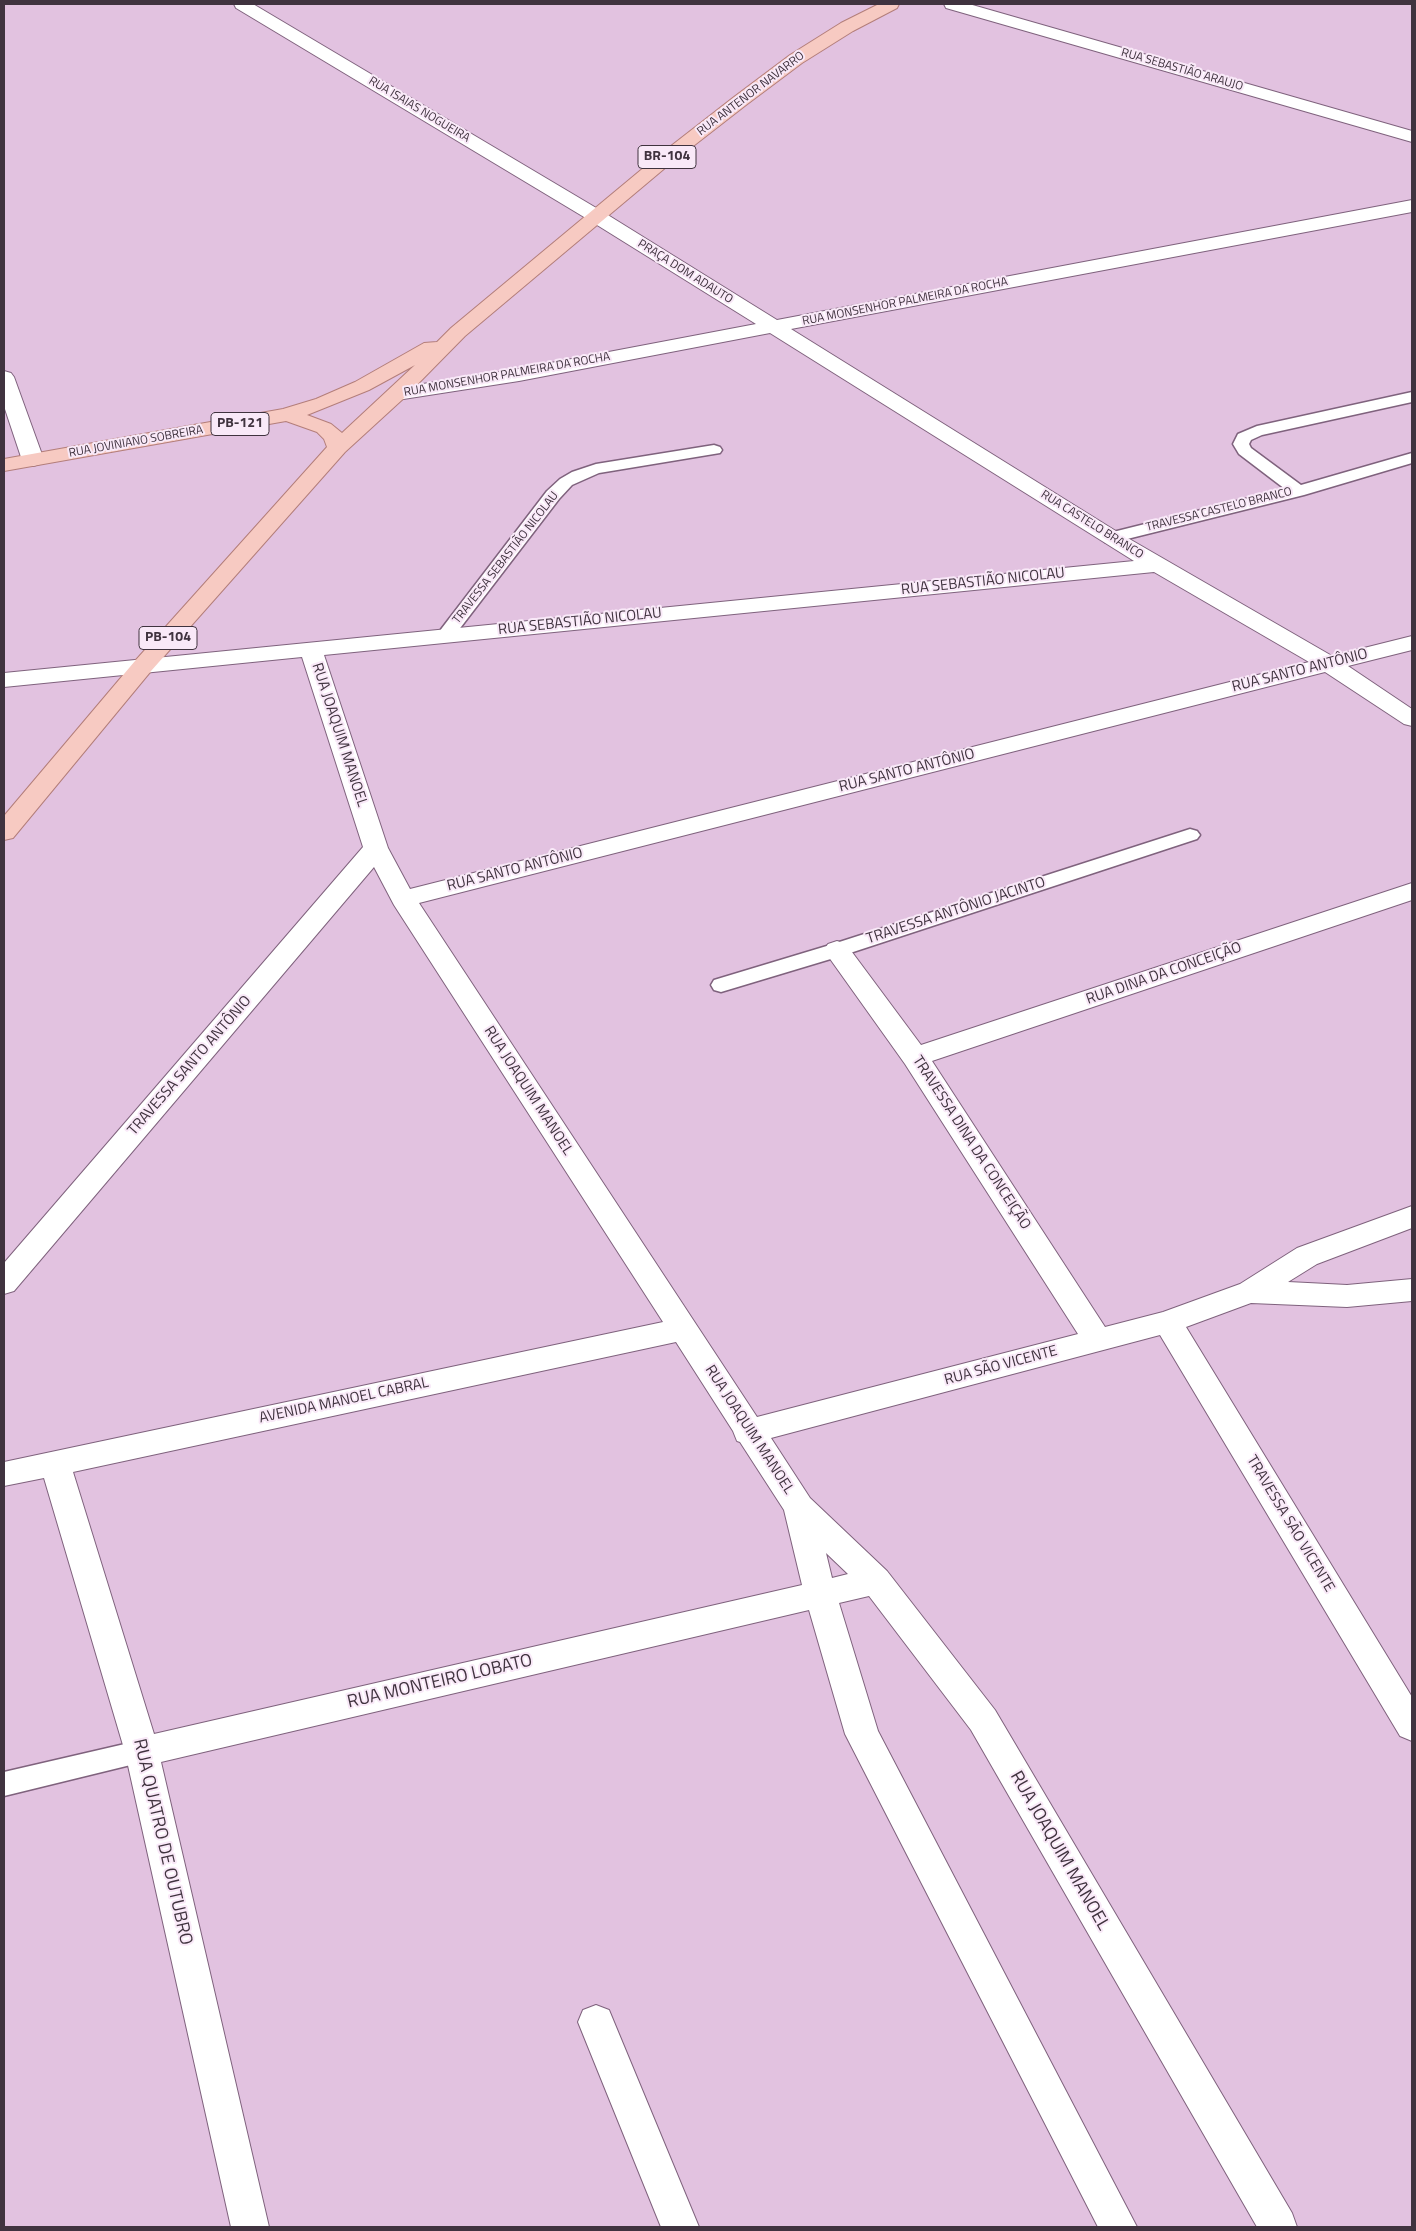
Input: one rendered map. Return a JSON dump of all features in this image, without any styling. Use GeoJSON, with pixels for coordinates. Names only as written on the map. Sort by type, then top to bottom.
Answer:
{"type":"FeatureCollection","features":[{"type":"Feature","properties":{"kind":"main road","name":"RUA ANTENOR NAVARRO"},"geometry":{"type":"LineString","coordinates":[[458,332],[659,164],[796,59],[847,27],[891,4]]}},
{"type":"Feature","properties":{"kind":"main road","name":"PB-104"},"geometry":{"type":"LineString","coordinates":[[4,832],[143,666],[338,448],[397,394],[458,332]]}},
{"type":"Feature","properties":{"kind":"main road","name":"RUA JOVINIANO SOBREIRA"},"geometry":{"type":"LineString","coordinates":[[4,465],[287,416],[362,386],[458,332]]}},
{"type":"Feature","properties":{"kind":"main road"},"geometry":{"type":"LineString","coordinates":[[287,416],[324,428],[334,437],[338,448]]}},
{"type":"Feature","properties":{"kind":"street","name":"RUA ISAIAS NOGUEIRA"},"geometry":{"type":"LineString","coordinates":[[242,4],[596,216]]}},
{"type":"Feature","properties":{"kind":"street","name":"RUA SEBASTIÃO ARAUJO"},"geometry":{"type":"LineString","coordinates":[[952,4],[1412,137]]}},
{"type":"Feature","properties":{"kind":"street","name":"RUA MONSENHOR PALMEIRA DA ROCHA"},"geometry":{"type":"LineString","coordinates":[[397,394],[519,375],[1412,206]]}},
{"type":"Feature","properties":{"kind":"street","name":"PRAÇA DOM ADAUTO"},"geometry":{"type":"LineString","coordinates":[[596,216],[774,327]]}},
{"type":"Feature","properties":{"kind":"street","name":"RUA CASTELO BRANCO"},"geometry":{"type":"LineString","coordinates":[[774,327],[1111,538],[1329,664],[1412,719]]}},
{"type":"Feature","properties":{"kind":"street"},"geometry":{"type":"LineString","coordinates":[[4,377],[33,460]]}},
{"type":"Feature","properties":{"kind":"street","name":"RUA SEBASTIÃO NICOLAU"},"geometry":{"type":"LineString","coordinates":[[4,680],[1156,565]]}},
{"type":"Feature","properties":{"kind":"street","name":"RUA SANTO ANTÔNIO"},"geometry":{"type":"LineString","coordinates":[[403,899],[1412,643]]}},
{"type":"Feature","properties":{"kind":"street","name":"RUA JOAQUIM MANOEL"},"geometry":{"type":"LineString","coordinates":[[310,648],[376,848],[403,899],[798,1507],[876,1581],[983,1720],[1278,2227]]}},
{"type":"Feature","properties":{"kind":"street","name":"TRAVESSA SANTO ANTÔNIO"},"geometry":{"type":"LineString","coordinates":[[4,1283],[376,848]]}},
{"type":"Feature","properties":{"kind":"street","name":"RUA DINA DA CONCEIÇÃO"},"geometry":{"type":"LineString","coordinates":[[915,1057],[1412,890]]}},
{"type":"Feature","properties":{"kind":"street","name":"TRAVESSA DINA DA CONCEIÇÃO"},"geometry":{"type":"LineString","coordinates":[[837,950],[915,1057],[1098,1341]]}},
{"type":"Feature","properties":{"kind":"street","name":"RUA SÃO VICENTE"},"geometry":{"type":"LineString","coordinates":[[748,1432],[1167,1322],[1250,1292],[1307,1256],[1412,1217]]}},
{"type":"Feature","properties":{"kind":"street","name":"RUA SÃO VICENTE"},"geometry":{"type":"LineString","coordinates":[[1250,1292],[1347,1296],[1412,1290]]}},
{"type":"Feature","properties":{"kind":"street","name":"TRAVESSA SÃO VICENTE"},"geometry":{"type":"LineString","coordinates":[[1167,1322],[1412,1726]]}},
{"type":"Feature","properties":{"kind":"street","name":"AVENIDA MANOEL CABRAL"},"geometry":{"type":"LineString","coordinates":[[4,1474],[684,1329]]}},
{"type":"Feature","properties":{"kind":"street","name":"RUA QUATRO DE OUTUBRO"},"geometry":{"type":"LineString","coordinates":[[55,1462],[142,1752],[250,2227]]}},
{"type":"Feature","properties":{"kind":"street","name":"RUA JOAQUIM MANOEL"},"geometry":{"type":"LineString","coordinates":[[798,1507],[820,1593],[862,1734],[1118,2227]]}},
{"type":"Feature","properties":{"kind":"street","name":"RUA MONTEIRO LOBATO"},"geometry":{"type":"LineString","coordinates":[[142,1752],[876,1581]]}},
{"type":"Feature","properties":{"kind":"street"},"geometry":{"type":"LineString","coordinates":[[596,2022],[680,2227]]}},
{"type":"Feature","properties":{"kind":"lane","name":"TRAVESSA CASTELO BRANCO"},"geometry":{"type":"LineString","coordinates":[[1298,490],[1245,452],[1241,444],[1244,437],[1257,431],[1412,397]]}},
{"type":"Feature","properties":{"kind":"lane","name":"TRAVESSA SEBASTIÃO NICOLAU"},"geometry":{"type":"LineString","coordinates":[[445,636],[553,495],[566,482],[578,475],[596,469],[714,450]]}},
{"type":"Feature","properties":{"kind":"lane","name":"TRAVESSA CASTELO BRANCO"},"geometry":{"type":"LineString","coordinates":[[1111,538],[1298,490],[1412,458]]}},
{"type":"Feature","properties":{"kind":"lane","name":"TRAVESSA ANTÔNIO JACINTO"},"geometry":{"type":"LineString","coordinates":[[721,985],[837,950],[1190,835]]}},
{"type":"Feature","properties":{"kind":"lane","name":"RUA MONTEIRO LOBATO"},"geometry":{"type":"LineString","coordinates":[[4,1784],[142,1752]]}}]}
